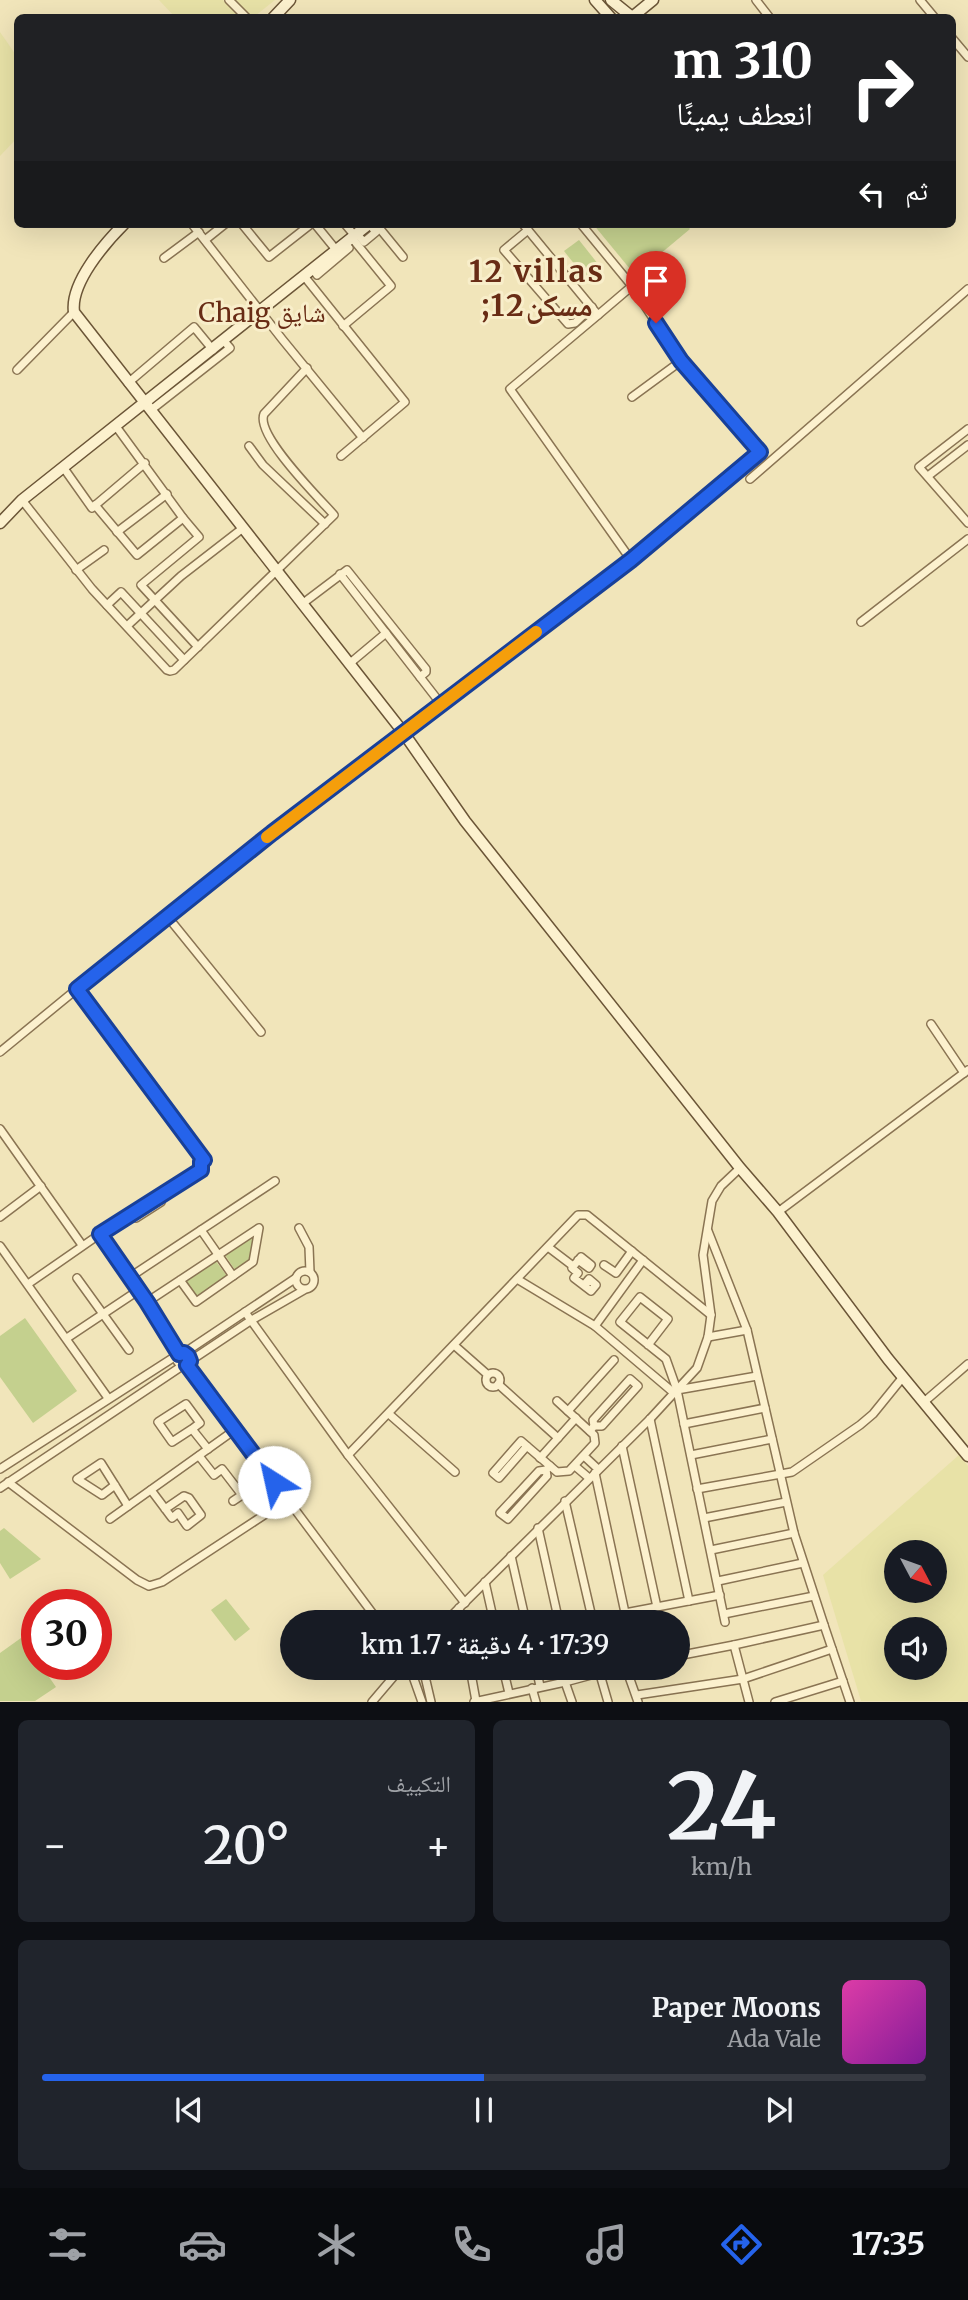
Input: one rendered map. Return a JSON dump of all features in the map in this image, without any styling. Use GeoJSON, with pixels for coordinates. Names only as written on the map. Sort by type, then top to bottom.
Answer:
{"type":"FeatureCollection","features":[{"type":"Feature","properties":{"kind":"street"},"geometry":{"type":"LineString","coordinates":[[229,0],[243,14]]}},
{"type":"Feature","properties":{"kind":"street"},"geometry":{"type":"LineString","coordinates":[[277,14],[290,0]]}},
{"type":"Feature","properties":{"kind":"street"},"geometry":{"type":"LineString","coordinates":[[595,0],[607,14]]}},
{"type":"Feature","properties":{"kind":"street"},"geometry":{"type":"LineString","coordinates":[[611,0],[628,14]]}},
{"type":"Feature","properties":{"kind":"street"},"geometry":{"type":"LineString","coordinates":[[756,0],[767,14]]}},
{"type":"Feature","properties":{"kind":"street"},"geometry":{"type":"LineString","coordinates":[[920,0],[932,14]]}},
{"type":"Feature","properties":{"kind":"street"},"geometry":{"type":"LineString","coordinates":[[636,14],[651,1]]}},
{"type":"Feature","properties":{"kind":"street"},"geometry":{"type":"LineString","coordinates":[[956,43],[968,57]]}},
{"type":"Feature","properties":{"kind":"street"},"geometry":{"type":"LineString","coordinates":[[120,228],[104,245],[79,286],[73,303],[74,313],[403,732],[465,821],[740,1168],[778,1212],[903,1377],[968,1456]]}},
{"type":"Feature","properties":{"kind":"street"},"geometry":{"type":"LineString","coordinates":[[196,228],[260,313],[363,438]]}},
{"type":"Feature","properties":{"kind":"street"},"geometry":{"type":"LineString","coordinates":[[205,240],[220,228]]}},
{"type":"Feature","properties":{"kind":"street"},"geometry":{"type":"LineString","coordinates":[[245,228],[269,257],[308,228]]}},
{"type":"Feature","properties":{"kind":"street"},"geometry":{"type":"LineString","coordinates":[[322,228],[349,240],[391,286],[342,326]]}},
{"type":"Feature","properties":{"kind":"street"},"geometry":{"type":"LineString","coordinates":[[346,228],[349,240]]}},
{"type":"Feature","properties":{"kind":"street"},"geometry":{"type":"LineString","coordinates":[[148,406],[364,228]]}},
{"type":"Feature","properties":{"kind":"street"},"geometry":{"type":"LineString","coordinates":[[379,228],[403,257]]}},
{"type":"Feature","properties":{"kind":"street"},"geometry":{"type":"LineString","coordinates":[[524,228],[504,250],[568,324],[575,323],[592,307]]}},
{"type":"Feature","properties":{"kind":"street"},"geometry":{"type":"LineString","coordinates":[[526,228],[598,315]]}},
{"type":"Feature","properties":{"kind":"street"},"geometry":{"type":"LineString","coordinates":[[0,1052],[167,916],[403,732],[631,560],[760,452],[681,361],[632,286],[584,228]]}},
{"type":"Feature","properties":{"kind":"street"},"geometry":{"type":"LineString","coordinates":[[164,258],[199,232]]}},
{"type":"Feature","properties":{"kind":"street"},"geometry":{"type":"LineString","coordinates":[[304,276],[405,402],[341,456]]}},
{"type":"Feature","properties":{"kind":"street"},"geometry":{"type":"LineString","coordinates":[[631,560],[510,389],[632,286]]}},
{"type":"Feature","properties":{"kind":"street"},"geometry":{"type":"LineString","coordinates":[[750,479],[968,289]]}},
{"type":"Feature","properties":{"kind":"street"},"geometry":{"type":"LineString","coordinates":[[17,370],[74,313]]}},
{"type":"Feature","properties":{"kind":"street"},"geometry":{"type":"LineString","coordinates":[[128,383],[194,327],[213,350]]}},
{"type":"Feature","properties":{"kind":"street"},"geometry":{"type":"LineString","coordinates":[[0,523],[22,500],[115,425],[148,406],[230,348],[224,341]]}},
{"type":"Feature","properties":{"kind":"street"},"geometry":{"type":"LineString","coordinates":[[632,397],[681,361]]}},
{"type":"Feature","properties":{"kind":"street"},"geometry":{"type":"LineString","coordinates":[[22,500],[107,606],[167,670],[174,670],[334,515],[284,459],[263,428],[264,414],[306,368]]}},
{"type":"Feature","properties":{"kind":"street"},"geometry":{"type":"LineString","coordinates":[[115,425],[199,537],[141,585],[198,647]]}},
{"type":"Feature","properties":{"kind":"street"},"geometry":{"type":"LineString","coordinates":[[968,429],[919,467],[968,523]]}},
{"type":"Feature","properties":{"kind":"street"},"geometry":{"type":"LineString","coordinates":[[928,477],[968,445]]}},
{"type":"Feature","properties":{"kind":"street"},"geometry":{"type":"LineString","coordinates":[[249,446],[263,465],[325,524]]}},
{"type":"Feature","properties":{"kind":"street"},"geometry":{"type":"LineString","coordinates":[[63,467],[92,508],[145,463]]}},
{"type":"Feature","properties":{"kind":"street"},"geometry":{"type":"LineString","coordinates":[[117,532],[167,494]]}},
{"type":"Feature","properties":{"kind":"street"},"geometry":{"type":"LineString","coordinates":[[95,505],[137,555],[183,518]]}},
{"type":"Feature","properties":{"kind":"street"},"geometry":{"type":"LineString","coordinates":[[127,626],[154,600],[243,528]]}},
{"type":"Feature","properties":{"kind":"street"},"geometry":{"type":"LineString","coordinates":[[861,622],[968,539]]}},
{"type":"Feature","properties":{"kind":"street"},"geometry":{"type":"LineString","coordinates":[[76,570],[104,550]]}},
{"type":"Feature","properties":{"kind":"street"},"geometry":{"type":"LineString","coordinates":[[302,604],[347,571],[426,669],[420,677]]}},
{"type":"Feature","properties":{"kind":"street"},"geometry":{"type":"LineString","coordinates":[[340,574],[441,704]]}},
{"type":"Feature","properties":{"kind":"street"},"geometry":{"type":"LineString","coordinates":[[107,606],[121,592],[184,660]]}},
{"type":"Feature","properties":{"kind":"street"},"geometry":{"type":"LineString","coordinates":[[349,664],[386,633]]}},
{"type":"Feature","properties":{"kind":"street"},"geometry":{"type":"LineString","coordinates":[[167,916],[261,1032]]}},
{"type":"Feature","properties":{"kind":"street"},"geometry":{"type":"LineString","coordinates":[[27,1284],[82,1245],[201,1170],[201,1162],[204,1160],[77,989]]}},
{"type":"Feature","properties":{"kind":"street"},"geometry":{"type":"LineString","coordinates":[[778,1212],[966,1072],[931,1024]]}},
{"type":"Feature","properties":{"kind":"street"},"geometry":{"type":"LineString","coordinates":[[1,1132],[82,1245]]}},
{"type":"Feature","properties":{"kind":"street"},"geometry":{"type":"LineString","coordinates":[[458,1610],[650,1419],[696,1368],[708,1338],[710,1315],[703,1255],[712,1201],[721,1186],[740,1168]]}},
{"type":"Feature","properties":{"kind":"street"},"geometry":{"type":"LineString","coordinates":[[130,1277],[275,1181]]}},
{"type":"Feature","properties":{"kind":"street"},"geometry":{"type":"LineString","coordinates":[[0,1217],[41,1186]]}},
{"type":"Feature","properties":{"kind":"street"},"geometry":{"type":"LineString","coordinates":[[348,1455],[578,1215],[587,1215],[710,1315]]}},
{"type":"Feature","properties":{"kind":"street"},"geometry":{"type":"LineString","coordinates":[[0,1488],[250,1321],[312,1287],[314,1279],[310,1272],[309,1247],[299,1227]]}},
{"type":"Feature","properties":{"kind":"street"},"geometry":{"type":"LineString","coordinates":[[147,1302],[180,1280],[218,1255],[258,1228],[253,1262],[196,1302],[180,1280]]}},
{"type":"Feature","properties":{"kind":"street"},"geometry":{"type":"LineString","coordinates":[[201,1230],[233,1276]]}},
{"type":"Feature","properties":{"kind":"street"},"geometry":{"type":"LineString","coordinates":[[708,1231],[747,1330],[794,1533],[850,1702]]}},
{"type":"Feature","properties":{"kind":"street"},"geometry":{"type":"LineString","coordinates":[[100,1234],[180,1355],[178,1364],[186,1364]]}},
{"type":"Feature","properties":{"kind":"street"},"geometry":{"type":"LineString","coordinates":[[0,1246],[108,1398]]}},
{"type":"Feature","properties":{"kind":"street"},"geometry":{"type":"LineString","coordinates":[[548,1247],[576,1263],[572,1268],[578,1273],[574,1278],[584,1285]]}},
{"type":"Feature","properties":{"kind":"street"},"geometry":{"type":"LineString","coordinates":[[604,1265],[616,1273],[632,1251]]}},
{"type":"Feature","properties":{"kind":"street"},"geometry":{"type":"LineString","coordinates":[[594,1326],[643,1260]]}},
{"type":"Feature","properties":{"kind":"street"},"geometry":{"type":"LineString","coordinates":[[0,1469],[108,1398],[180,1355],[302,1272],[310,1272]]}},
{"type":"Feature","properties":{"kind":"street"},"geometry":{"type":"LineString","coordinates":[[77,1278],[129,1350]]}},
{"type":"Feature","properties":{"kind":"street"},"geometry":{"type":"LineString","coordinates":[[296,1278],[297,1286],[304,1290]]}},
{"type":"Feature","properties":{"kind":"street"},"geometry":{"type":"LineString","coordinates":[[517,1279],[594,1326],[675,1391],[757,1376]]}},
{"type":"Feature","properties":{"kind":"street"},"geometry":{"type":"LineString","coordinates":[[67,1338],[139,1290]]}},
{"type":"Feature","properties":{"kind":"street"},"geometry":{"type":"LineString","coordinates":[[648,1345],[668,1319],[640,1297],[620,1322],[648,1345],[666,1359],[684,1424],[725,1618],[814,1596]]}},
{"type":"Feature","properties":{"kind":"street"},"geometry":{"type":"LineString","coordinates":[[245,1312],[462,1606],[462,1610]]}},
{"type":"Feature","properties":{"kind":"street"},"geometry":{"type":"LineString","coordinates":[[708,1338],[747,1330]]}},
{"type":"Feature","properties":{"kind":"street"},"geometry":{"type":"LineString","coordinates":[[454,1345],[488,1375],[487,1383],[492,1386],[498,1384],[558,1438]]}},
{"type":"Feature","properties":{"kind":"street"},"geometry":{"type":"LineString","coordinates":[[180,1355],[188,1356],[186,1364]]}},
{"type":"Feature","properties":{"kind":"street"},"geometry":{"type":"LineString","coordinates":[[568,1411],[614,1360]]}},
{"type":"Feature","properties":{"kind":"street"},"geometry":{"type":"LineString","coordinates":[[186,1364],[370,1610]]}},
{"type":"Feature","properties":{"kind":"street"},"geometry":{"type":"LineString","coordinates":[[924,1402],[968,1364]]}},
{"type":"Feature","properties":{"kind":"street"},"geometry":{"type":"LineString","coordinates":[[697,1489],[792,1472],[873,1414],[903,1377]]}},
{"type":"Feature","properties":{"kind":"street"},"geometry":{"type":"LineString","coordinates":[[527,1446],[499,1478],[493,1473],[522,1441],[540,1458],[548,1468],[557,1472],[569,1471],[595,1443],[592,1429],[593,1420],[630,1379],[638,1386],[602,1426],[592,1429]]}},
{"type":"Feature","properties":{"kind":"street"},"geometry":{"type":"LineString","coordinates":[[557,1401],[592,1429]]}},
{"type":"Feature","properties":{"kind":"street"},"geometry":{"type":"LineString","coordinates":[[186,1404],[200,1423],[192,1429],[172,1442],[158,1422],[186,1404]]}},
{"type":"Feature","properties":{"kind":"street"},"geometry":{"type":"LineString","coordinates":[[684,1424],[765,1408]]}},
{"type":"Feature","properties":{"kind":"street"},"geometry":{"type":"LineString","coordinates":[[389,1414],[454,1472]]}},
{"type":"Feature","properties":{"kind":"street"},"geometry":{"type":"LineString","coordinates":[[540,1458],[576,1418]]}},
{"type":"Feature","properties":{"kind":"street"},"geometry":{"type":"LineString","coordinates":[[650,1419],[689,1601]]}},
{"type":"Feature","properties":{"kind":"street"},"geometry":{"type":"LineString","coordinates":[[192,1429],[208,1449]]}},
{"type":"Feature","properties":{"kind":"street"},"geometry":{"type":"LineString","coordinates":[[110,1519],[236,1429]]}},
{"type":"Feature","properties":{"kind":"street"},"geometry":{"type":"LineString","coordinates":[[691,1455],[772,1439]]}},
{"type":"Feature","properties":{"kind":"street"},"geometry":{"type":"LineString","coordinates":[[622,1446],[657,1607]]}},
{"type":"Feature","properties":{"kind":"street"},"geometry":{"type":"LineString","coordinates":[[199,1456],[214,1475],[222,1469],[242,1495],[233,1502]]}},
{"type":"Feature","properties":{"kind":"street"},"geometry":{"type":"LineString","coordinates":[[584,1456],[594,1474],[624,1610]]}},
{"type":"Feature","properties":{"kind":"street"},"geometry":{"type":"LineString","coordinates":[[115,1485],[102,1495],[77,1479],[101,1463],[115,1485],[128,1506]]}},
{"type":"Feature","properties":{"kind":"street"},"geometry":{"type":"LineString","coordinates":[[575,1466],[594,1474]]}},
{"type":"Feature","properties":{"kind":"street"},"geometry":{"type":"LineString","coordinates":[[548,1468],[547,1476],[508,1519],[500,1513],[539,1471],[548,1468]]}},
{"type":"Feature","properties":{"kind":"street"},"geometry":{"type":"LineString","coordinates":[[8,1482],[137,1580],[149,1586],[162,1582],[287,1500]]}},
{"type":"Feature","properties":{"kind":"street"},"geometry":{"type":"LineString","coordinates":[[151,1490],[165,1509],[172,1518],[178,1513],[187,1525],[201,1515],[184,1496],[165,1509]]}},
{"type":"Feature","properties":{"kind":"street"},"geometry":{"type":"LineString","coordinates":[[565,1502],[590,1610]]}},
{"type":"Feature","properties":{"kind":"street"},"geometry":{"type":"LineString","coordinates":[[704,1518],[786,1502]]}},
{"type":"Feature","properties":{"kind":"street"},"geometry":{"type":"LineString","coordinates":[[538,1528],[556,1610]]}},
{"type":"Feature","properties":{"kind":"street"},"geometry":{"type":"LineString","coordinates":[[711,1550],[794,1533]]}},
{"type":"Feature","properties":{"kind":"street"},"geometry":{"type":"LineString","coordinates":[[511,1556],[523,1610]]}},
{"type":"Feature","properties":{"kind":"street"},"geometry":{"type":"LineString","coordinates":[[718,1581],[803,1563]]}},
{"type":"Feature","properties":{"kind":"street"},"geometry":{"type":"LineString","coordinates":[[485,1582],[491,1610]]}},
{"type":"Feature","properties":{"kind":"street"},"geometry":{"type":"LineString","coordinates":[[641,1610],[720,1595]]}},
{"type":"Feature","properties":{"kind":"street"},"geometry":{"type":"LineString","coordinates":[[690,1653],[824,1625]]}},
{"type":"Feature","properties":{"kind":"street"},"geometry":{"type":"LineString","coordinates":[[734,1645],[749,1702]]}},
{"type":"Feature","properties":{"kind":"street"},"geometry":{"type":"LineString","coordinates":[[630,1680],[637,1698],[743,1679],[832,1649]]}},
{"type":"Feature","properties":{"kind":"street"},"geometry":{"type":"LineString","coordinates":[[372,1702],[391,1680]]}},
{"type":"Feature","properties":{"kind":"street"},"geometry":{"type":"LineString","coordinates":[[414,1680],[422,1702]]}},
{"type":"Feature","properties":{"kind":"street"},"geometry":{"type":"LineString","coordinates":[[426,1680],[431,1702]]}},
{"type":"Feature","properties":{"kind":"street"},"geometry":{"type":"LineString","coordinates":[[472,1680],[475,1701],[500,1699],[509,1693],[571,1680]]}},
{"type":"Feature","properties":{"kind":"street"},"geometry":{"type":"LineString","coordinates":[[506,1680],[509,1693]]}},
{"type":"Feature","properties":{"kind":"street"},"geometry":{"type":"LineString","coordinates":[[536,1680],[536,1702]]}},
{"type":"Feature","properties":{"kind":"street"},"geometry":{"type":"LineString","coordinates":[[604,1680],[608,1702]]}},
{"type":"Feature","properties":{"kind":"street"},"geometry":{"type":"LineString","coordinates":[[568,1681],[572,1702]]}},
{"type":"Feature","properties":{"kind":"street"},"geometry":{"type":"LineString","coordinates":[[775,1702],[843,1681]]}},
{"type":"Feature","properties":{"kind":"shaded area"},"geometry":{"type":"Polygon","coordinates":[[[159,0],[223,0],[237,14],[172,14],[159,0]]]}},
{"type":"Feature","properties":{"kind":"shaded area"},"geometry":{"type":"Polygon","coordinates":[[[232,0],[275,0],[258,14],[246,14],[232,0]]]}},
{"type":"Feature","properties":{"kind":"shaded area"},"geometry":{"type":"Polygon","coordinates":[[[0,32],[14,52],[14,141],[0,156],[0,32]]]}},
{"type":"Feature","properties":{"kind":"shaded area"},"geometry":{"type":"Polygon","coordinates":[[[959,1455],[968,1466],[968,1701],[861,1701],[823,1575],[959,1455]]]}},
{"type":"Feature","properties":{"kind":"green space"},"geometry":{"type":"Polygon","coordinates":[[[596,228],[689,228],[690,229],[635,275],[596,228]]]}},
{"type":"Feature","properties":{"kind":"green space"},"geometry":{"type":"Polygon","coordinates":[[[579,240],[602,269],[587,280],[564,251],[579,240]]]}},
{"type":"Feature","properties":{"kind":"green space"},"geometry":{"type":"Polygon","coordinates":[[[254,1237],[249,1261],[235,1270],[225,1255],[254,1237]]]}},
{"type":"Feature","properties":{"kind":"green space"},"geometry":{"type":"Polygon","coordinates":[[[215,1260],[227,1276],[196,1297],[185,1281],[215,1260]]]}},
{"type":"Feature","properties":{"kind":"green space"},"geometry":{"type":"Polygon","coordinates":[[[25,1318],[77,1391],[33,1423],[0,1377],[0,1336],[25,1318]]]}},
{"type":"Feature","properties":{"kind":"green space"},"geometry":{"type":"Polygon","coordinates":[[[4,1528],[41,1559],[10,1579],[0,1563],[0,1531],[4,1528]]]}},
{"type":"Feature","properties":{"kind":"green space"},"geometry":{"type":"Polygon","coordinates":[[[226,1599],[250,1629],[235,1641],[211,1610],[226,1599]]]}},
{"type":"Feature","properties":{"kind":"green space"},"geometry":{"type":"Polygon","coordinates":[[[21,1638],[21,1680],[51,1680],[56,1687],[35,1701],[0,1701],[0,1653],[21,1638]]]}},
{"type":"Feature","properties":{"kind":"slow traffic"},"geometry":{"type":"LineString","coordinates":[[267,837],[536,632]]}},
{"type":"Feature","properties":{"kind":"district","name":"12 villas ;12مسكن"},"geometry":{"type":"Point","coordinates":[537,289]}},
{"type":"Feature","properties":{"kind":"district","name":"Chaig شايق"},"geometry":{"type":"Point","coordinates":[262,313]}},
{"type":"Feature","properties":{"kind":"route"},"geometry":{"type":"LineString","coordinates":[[274,1482],[187,1365],[190,1358],[184,1353],[179,1354],[100,1234],[201,1170],[201,1162],[204,1160],[77,989],[194,893],[631,560],[760,452],[681,361],[656,323]]}}]}
